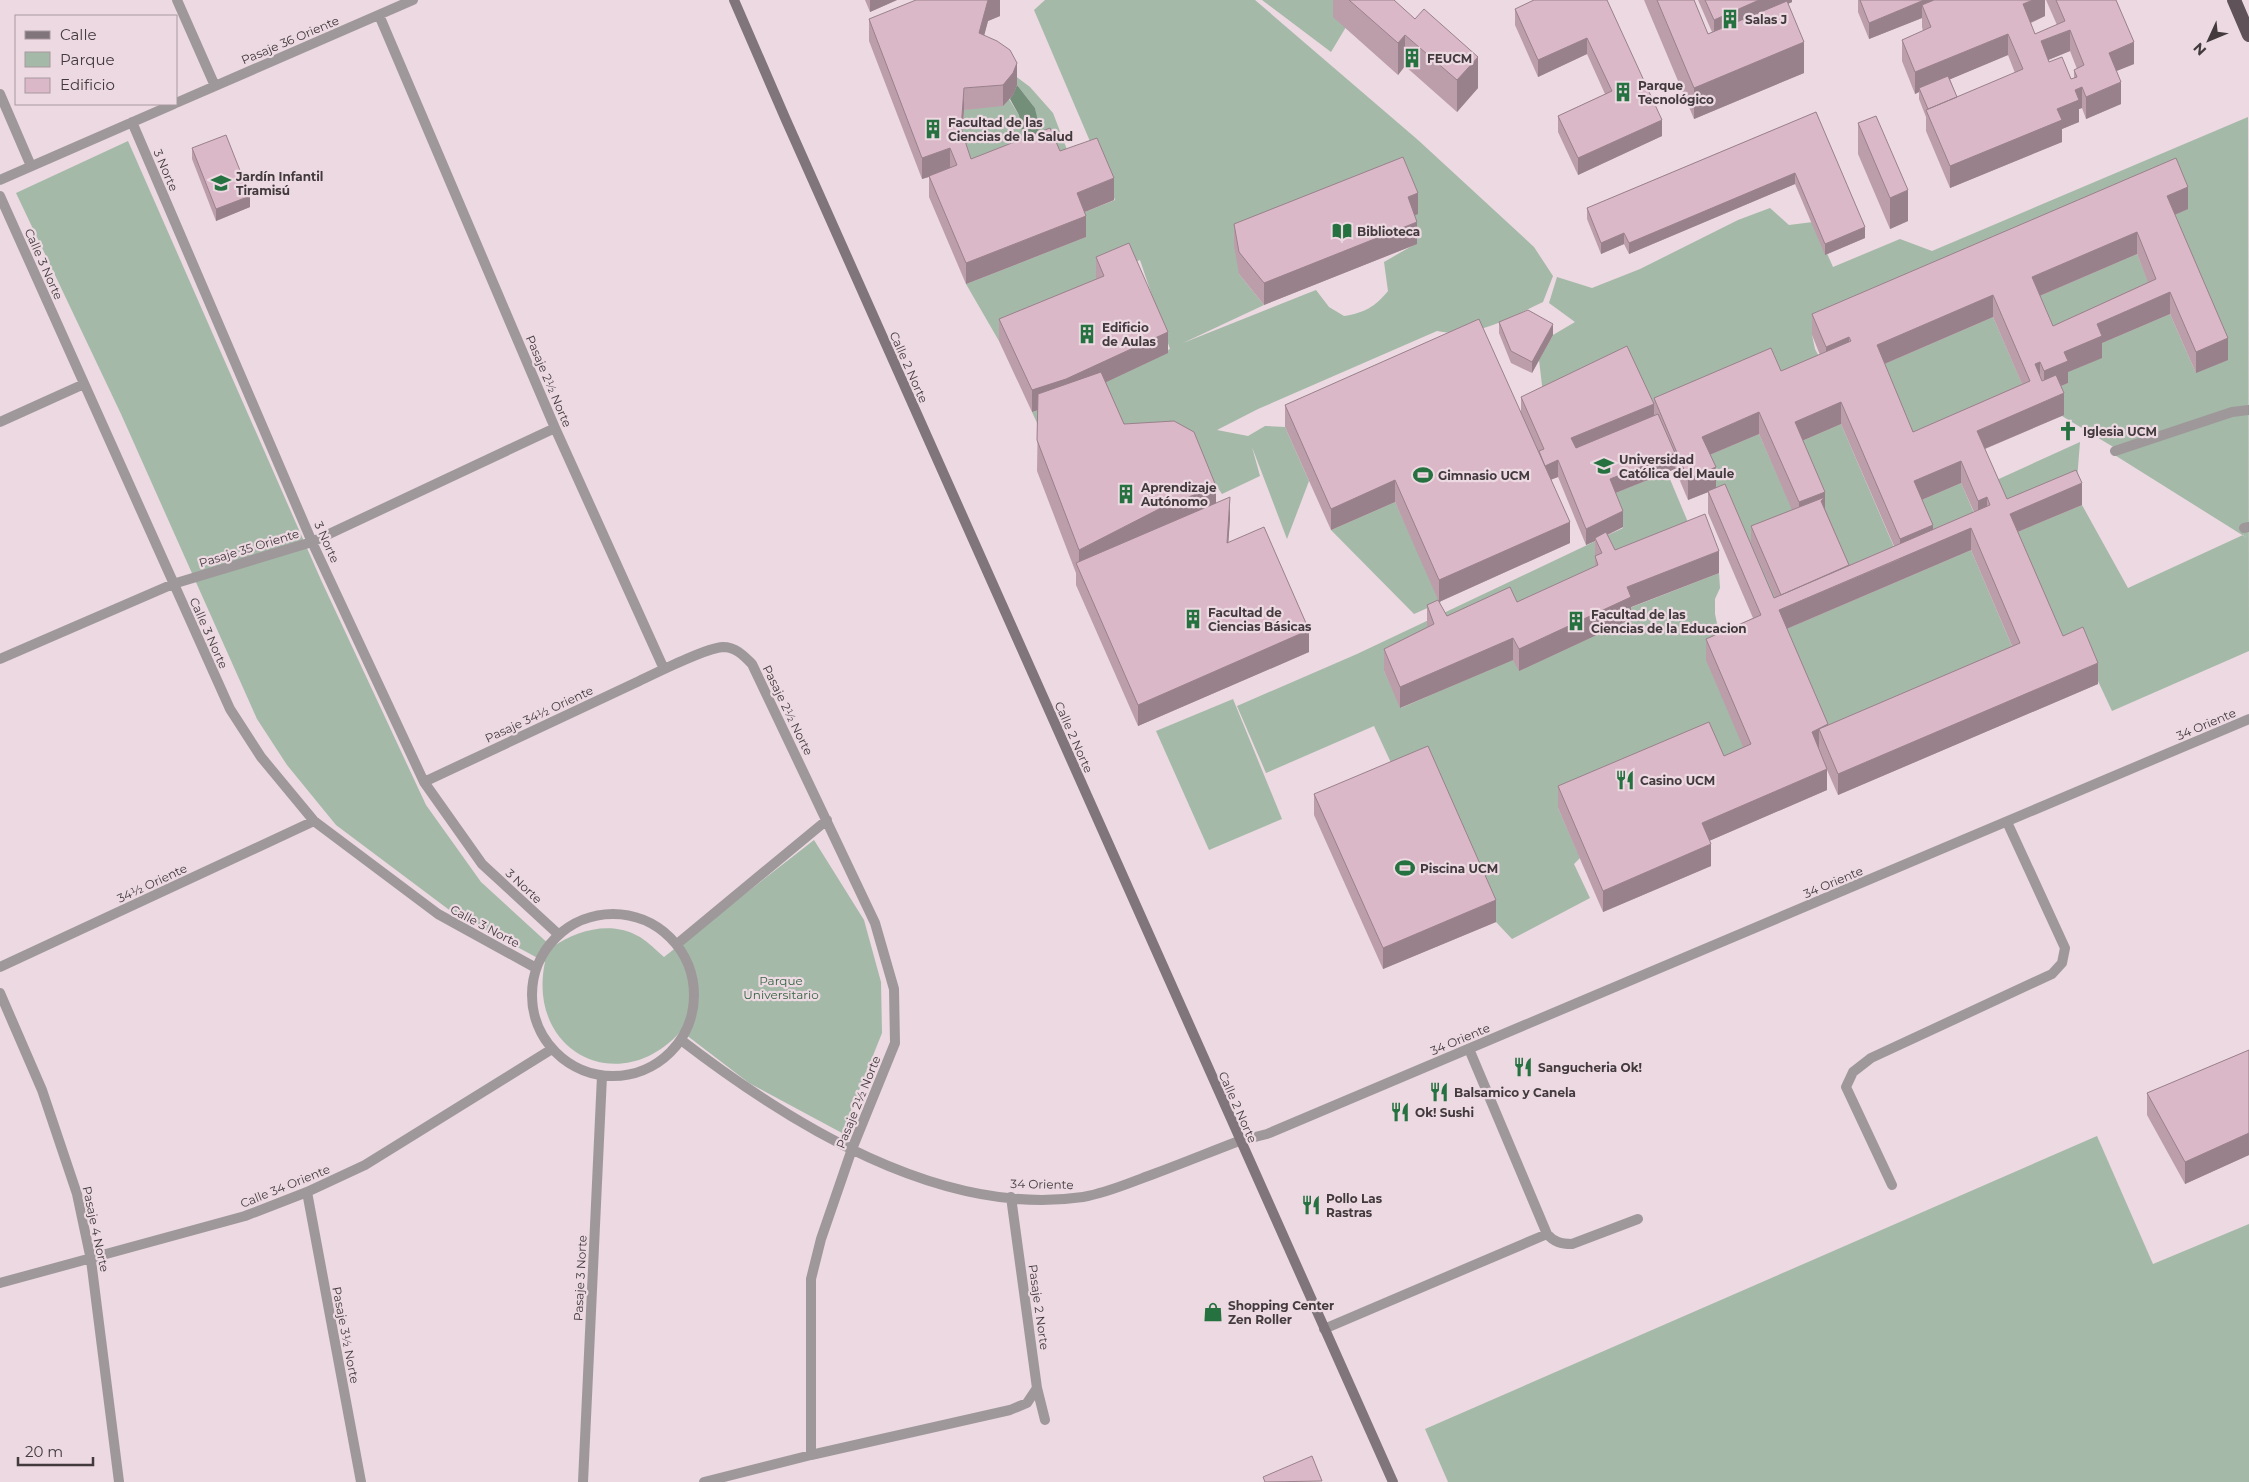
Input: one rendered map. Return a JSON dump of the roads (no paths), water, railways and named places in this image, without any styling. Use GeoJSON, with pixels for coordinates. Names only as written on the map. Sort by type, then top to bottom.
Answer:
{"type":"FeatureCollection","features":[{"type":"Feature","properties":{"kind":"highway"},"geometry":{"type":"LineString","coordinates":[[2234,0],[2249,35]]}},
{"type":"Feature","properties":{"kind":"main road","name":"Calle 2 Norte"},"geometry":{"type":"LineString","coordinates":[[734,0],[1239,1141],[1393,1482]]}},
{"type":"Feature","properties":{"kind":"street"},"geometry":{"type":"LineString","coordinates":[[177,0],[215,86]]}},
{"type":"Feature","properties":{"kind":"street","name":"Pasaje 36 Oriente"},"geometry":{"type":"LineString","coordinates":[[178,102],[413,0]]}},
{"type":"Feature","properties":{"kind":"street","name":"Pasaje 2½ Norte"},"geometry":{"type":"LineString","coordinates":[[379,15],[555,428],[664,669],[724,647],[741,653],[752,664],[876,923],[894,989],[895,1043],[852,1150],[821,1239],[811,1279],[811,1455]]}},
{"type":"Feature","properties":{"kind":"street"},"geometry":{"type":"LineString","coordinates":[[0,94],[31,166]]}},
{"type":"Feature","properties":{"kind":"street","name":"Pasaje 36 Oriente"},"geometry":{"type":"LineString","coordinates":[[0,180],[170,105]]}},
{"type":"Feature","properties":{"kind":"street","name":"3 Norte"},"geometry":{"type":"LineString","coordinates":[[132,122],[312,542],[424,782],[482,864],[558,934]]}},
{"type":"Feature","properties":{"kind":"street","name":"Calle 3 Norte"},"geometry":{"type":"LineString","coordinates":[[0,196],[230,709],[261,758],[314,821],[438,914],[536,968]]}},
{"type":"Feature","properties":{"kind":"street"},"geometry":{"type":"LineString","coordinates":[[0,422],[84,384]]}},
{"type":"Feature","properties":{"kind":"street"},"geometry":{"type":"LineString","coordinates":[[2115,451],[2232,412],[2249,410]]}},
{"type":"Feature","properties":{"kind":"street","name":"Pasaje 35 Oriente"},"geometry":{"type":"LineString","coordinates":[[0,658],[173,584],[312,542],[555,428]]}},
{"type":"Feature","properties":{"kind":"street","name":"Pasaje 34½ Oriente"},"geometry":{"type":"LineString","coordinates":[[424,782],[664,669]]}},
{"type":"Feature","properties":{"kind":"street","name":"34 Oriente"},"geometry":{"type":"LineString","coordinates":[[681,1040],[714,1066],[776,1107],[852,1150],[884,1164],[938,1183],[974,1192],[1011,1197],[1062,1199],[1105,1192],[1239,1141],[1267,1134],[2249,720]]}},
{"type":"Feature","properties":{"kind":"street"},"geometry":{"type":"LineString","coordinates":[[677,944],[827,820]]}},
{"type":"Feature","properties":{"kind":"street","name":"34½ Oriente"},"geometry":{"type":"LineString","coordinates":[[0,967],[314,821]]}},
{"type":"Feature","properties":{"kind":"street"},"geometry":{"type":"LineString","coordinates":[[1892,1185],[1846,1087],[1853,1072],[1871,1058],[2052,974],[2062,963],[2065,948],[2007,822]]}},
{"type":"Feature","properties":{"kind":"street"},"geometry":{"type":"LineString","coordinates":[[599,914],[627,914],[651,922],[677,944],[690,966],[695,991],[692,1017],[681,1040],[667,1056],[640,1072],[617,1076],[602,1076],[572,1064],[552,1049],[539,1029],[532,1007],[532,986],[536,968],[545,949],[558,934],[576,922],[599,914]]}},
{"type":"Feature","properties":{"kind":"street","name":"Pasaje 4 Norte"},"geometry":{"type":"LineString","coordinates":[[0,994],[45,1098],[77,1194],[91,1260],[119,1482]]}},
{"type":"Feature","properties":{"kind":"street","name":"Calle 34 Oriente"},"geometry":{"type":"LineString","coordinates":[[0,1283],[91,1260],[245,1216],[307,1192],[365,1165],[552,1049]]}},
{"type":"Feature","properties":{"kind":"street"},"geometry":{"type":"LineString","coordinates":[[1469,1049],[1547,1234],[1557,1242],[1572,1244],[1638,1219]]}},
{"type":"Feature","properties":{"kind":"street","name":"Pasaje 3 Norte"},"geometry":{"type":"LineString","coordinates":[[583,1482],[602,1076]]}},
{"type":"Feature","properties":{"kind":"street","name":"Pasaje 3½ Norte"},"geometry":{"type":"LineString","coordinates":[[307,1192],[361,1482]]}},
{"type":"Feature","properties":{"kind":"street","name":"Pasaje 2 Norte"},"geometry":{"type":"LineString","coordinates":[[1011,1197],[1037,1388],[1045,1420]]}},
{"type":"Feature","properties":{"kind":"street"},"geometry":{"type":"LineString","coordinates":[[1324,1329],[1547,1234]]}},
{"type":"Feature","properties":{"kind":"street"},"geometry":{"type":"LineString","coordinates":[[704,1482],[811,1455],[1010,1410],[1027,1403],[1037,1388]]}},
{"type":"Feature","properties":{"kind":"place","name":"Salas J"},"geometry":{"type":"Point","coordinates":[1730,19]}},
{"type":"Feature","properties":{"kind":"place","name":"FEUCM"},"geometry":{"type":"Point","coordinates":[1412,58]}},
{"type":"Feature","properties":{"kind":"place","name":"Parque Tecnológico"},"geometry":{"type":"Point","coordinates":[1623,92]}},
{"type":"Feature","properties":{"kind":"place","name":"Facultad de las Ciencias de la Salud"},"geometry":{"type":"Point","coordinates":[933,129]}},
{"type":"Feature","properties":{"kind":"place","name":"Jardín Infantil Tiramisú"},"geometry":{"type":"Point","coordinates":[221,183]}},
{"type":"Feature","properties":{"kind":"place","name":"Biblioteca"},"geometry":{"type":"Point","coordinates":[1342,231]}},
{"type":"Feature","properties":{"kind":"place","name":"Edificio de Aulas"},"geometry":{"type":"Point","coordinates":[1087,334]}},
{"type":"Feature","properties":{"kind":"place","name":"Iglesia UCM"},"geometry":{"type":"Point","coordinates":[2068,431]}},
{"type":"Feature","properties":{"kind":"place","name":"Universidad Católica del Maule"},"geometry":{"type":"Point","coordinates":[1604,466]}},
{"type":"Feature","properties":{"kind":"place","name":"Gimnasio UCM"},"geometry":{"type":"Point","coordinates":[1423,475]}},
{"type":"Feature","properties":{"kind":"place","name":"Aprendizaje Autónomo"},"geometry":{"type":"Point","coordinates":[1126,494]}},
{"type":"Feature","properties":{"kind":"place","name":"Facultad de Ciencias Básicas"},"geometry":{"type":"Point","coordinates":[1193,619]}},
{"type":"Feature","properties":{"kind":"place","name":"Facultad de las Ciencias de la Educacion"},"geometry":{"type":"Point","coordinates":[1576,621]}},
{"type":"Feature","properties":{"kind":"place","name":"Casino UCM"},"geometry":{"type":"Point","coordinates":[1625,780]}},
{"type":"Feature","properties":{"kind":"place","name":"Piscina UCM"},"geometry":{"type":"Point","coordinates":[1405,868]}},
{"type":"Feature","properties":{"kind":"place","name":"Sangucheria Ok!"},"geometry":{"type":"Point","coordinates":[1523,1067]}},
{"type":"Feature","properties":{"kind":"place","name":"Balsamico y Canela"},"geometry":{"type":"Point","coordinates":[1439,1092]}},
{"type":"Feature","properties":{"kind":"place","name":"Ok! Sushi"},"geometry":{"type":"Point","coordinates":[1400,1112]}},
{"type":"Feature","properties":{"kind":"place","name":"Pollo Las Rastras"},"geometry":{"type":"Point","coordinates":[1311,1205]}},
{"type":"Feature","properties":{"kind":"place","name":"Shopping Center Zen Roller"},"geometry":{"type":"Point","coordinates":[1213,1312]}},
{"type":"Feature","properties":{"kind":"park label","name":"Parque Universitario"},"geometry":{"type":"Point","coordinates":[781,987]}}]}
